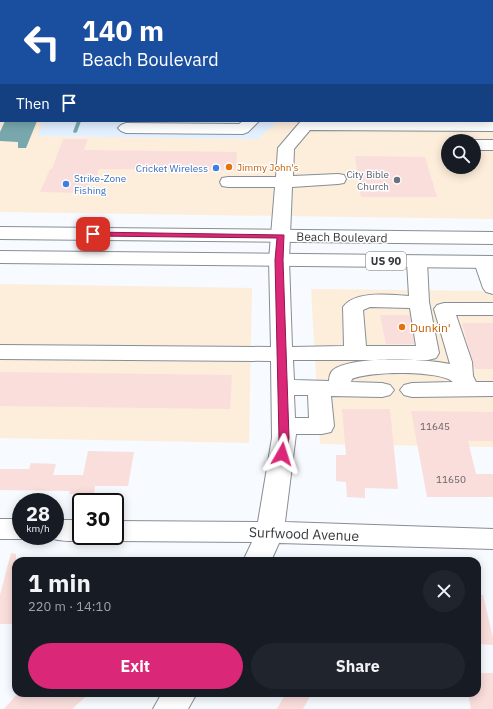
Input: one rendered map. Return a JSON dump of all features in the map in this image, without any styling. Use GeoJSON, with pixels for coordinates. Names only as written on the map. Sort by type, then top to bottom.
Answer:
{"type":"FeatureCollection","features":[{"type":"Feature","properties":{"kind":"main road"},"geometry":{"type":"LineString","coordinates":[[126,128],[243,129],[251,122]]}},
{"type":"Feature","properties":{"kind":"main road"},"geometry":{"type":"LineString","coordinates":[[259,557],[270,532],[284,438],[279,260],[286,148],[307,123],[493,126]]}},
{"type":"Feature","properties":{"kind":"main road"},"geometry":{"type":"LineString","coordinates":[[448,126],[451,134]]}},
{"type":"Feature","properties":{"kind":"main road"},"geometry":{"type":"LineString","coordinates":[[481,145],[493,145]]}},
{"type":"Feature","properties":{"kind":"main road"},"geometry":{"type":"LineString","coordinates":[[228,182],[284,182],[338,179]]}},
{"type":"Feature","properties":{"kind":"main road","name":"Beach Boulevard"},"geometry":{"type":"LineString","coordinates":[[0,233],[493,238]]}},
{"type":"Feature","properties":{"kind":"main road","name":"US 90"},"geometry":{"type":"LineString","coordinates":[[0,257],[489,262]]}},
{"type":"Feature","properties":{"kind":"main road"},"geometry":{"type":"LineString","coordinates":[[0,352],[282,354],[428,353],[419,302],[417,262]]}},
{"type":"Feature","properties":{"kind":"main road"},"geometry":{"type":"LineString","coordinates":[[489,262],[493,288]]}},
{"type":"Feature","properties":{"kind":"main road"},"geometry":{"type":"LineString","coordinates":[[355,353],[353,308],[367,301],[419,302]]}},
{"type":"Feature","properties":{"kind":"main road"},"geometry":{"type":"LineString","coordinates":[[465,383],[461,362],[444,309],[493,309]]}},
{"type":"Feature","properties":{"kind":"main road"},"geometry":{"type":"LineString","coordinates":[[284,426],[322,426],[329,388],[342,374],[354,369],[420,367],[447,369],[465,383]]}},
{"type":"Feature","properties":{"kind":"main road"},"geometry":{"type":"LineString","coordinates":[[412,390],[465,383],[493,389]]}},
{"type":"Feature","properties":{"kind":"main road"},"geometry":{"type":"LineString","coordinates":[[283,387],[382,390]]}},
{"type":"Feature","properties":{"kind":"main road"},"geometry":{"type":"LineString","coordinates":[[0,529],[12,529]]}},
{"type":"Feature","properties":{"kind":"main road","name":"Surfwood Avenue"},"geometry":{"type":"LineString","coordinates":[[124,531],[270,532],[493,539]]}},
{"type":"Feature","properties":{"kind":"main road"},"geometry":{"type":"LineString","coordinates":[[169,709],[178,697]]}},
{"type":"Feature","properties":{"kind":"shaded area"},"geometry":{"type":"Polygon","coordinates":[[[0,122],[44,122],[38,136],[258,139],[277,122],[493,122],[493,219],[0,212],[0,122]]]}},
{"type":"Feature","properties":{"kind":"shaded area"},"geometry":{"type":"Polygon","coordinates":[[[44,122],[277,122],[258,139],[37,136],[44,122]]]}},
{"type":"Feature","properties":{"kind":"shaded area"},"geometry":{"type":"Polygon","coordinates":[[[0,284],[252,288],[249,443],[0,438],[0,284]]]}},
{"type":"Feature","properties":{"kind":"shaded area"},"geometry":{"type":"Polygon","coordinates":[[[311,289],[493,291],[493,447],[320,444],[311,289]]]}},
{"type":"Feature","properties":{"kind":"water"},"geometry":{"type":"Polygon","coordinates":[[[5,122],[37,122],[26,148],[18,148],[18,142],[0,141],[0,132],[5,122]]]}},
{"type":"Feature","properties":{"kind":"building"},"geometry":{"type":"Polygon","coordinates":[[[63,139],[88,139],[84,150],[237,152],[236,170],[99,169],[97,176],[92,176],[86,193],[40,192],[50,169],[52,169],[63,139]]]}},
{"type":"Feature","properties":{"kind":"building"},"geometry":{"type":"Polygon","coordinates":[[[355,156],[425,157],[437,197],[361,197],[355,156]]]}},
{"type":"Feature","properties":{"kind":"building"},"geometry":{"type":"Polygon","coordinates":[[[380,315],[410,315],[414,344],[386,344],[380,315]]]}},
{"type":"Feature","properties":{"kind":"building"},"geometry":{"type":"Polygon","coordinates":[[[462,323],[493,323],[493,369],[475,369],[462,323]]]}},
{"type":"Feature","properties":{"kind":"building"},"geometry":{"type":"Polygon","coordinates":[[[0,372],[232,375],[230,409],[0,406],[0,372]]]}},
{"type":"Feature","properties":{"kind":"building"},"geometry":{"type":"Polygon","coordinates":[[[342,409],[390,409],[398,489],[365,488],[365,498],[347,497],[346,482],[336,481],[336,455],[346,455],[342,409]]]}},
{"type":"Feature","properties":{"kind":"building"},"geometry":{"type":"Polygon","coordinates":[[[411,411],[493,412],[493,441],[468,441],[476,474],[493,474],[493,497],[427,497],[411,411]]]}},
{"type":"Feature","properties":{"kind":"building"},"geometry":{"type":"Polygon","coordinates":[[[88,451],[134,452],[128,486],[95,486],[94,493],[72,494],[69,494],[70,491],[0,490],[0,469],[29,469],[31,463],[56,464],[53,475],[83,475],[88,451]]]}},
{"type":"Feature","properties":{"kind":"building"},"geometry":{"type":"Polygon","coordinates":[[[11,553],[16,554],[16,557],[12,557],[12,624],[0,624],[0,595],[11,553]]]}},
{"type":"Feature","properties":{"kind":"building"},"geometry":{"type":"Polygon","coordinates":[[[481,595],[483,595],[493,638],[493,645],[481,644],[481,595]]]}},
{"type":"Feature","properties":{"kind":"building"},"geometry":{"type":"Polygon","coordinates":[[[481,673],[493,673],[493,709],[471,709],[469,697],[481,697],[481,673]]]}},
{"type":"Feature","properties":{"kind":"building"},"geometry":{"type":"Polygon","coordinates":[[[14,697],[86,697],[72,709],[4,709],[14,697]]]}},
{"type":"Feature","properties":{"kind":"building"},"geometry":{"type":"Polygon","coordinates":[[[284,697],[310,697],[303,709],[277,709],[284,697]]]}},
{"type":"Feature","properties":{"kind":"waterway"},"geometry":{"type":"LineString","coordinates":[[75,132],[79,122]]}},
{"type":"Feature","properties":{"kind":"place","name":"Jimmy John's"},"geometry":{"type":"Point","coordinates":[229,167]}},
{"type":"Feature","properties":{"kind":"place","name":"Cricket Wireless"},"geometry":{"type":"Point","coordinates":[216,168]}},
{"type":"Feature","properties":{"kind":"place","name":"City Bible Church"},"geometry":{"type":"Point","coordinates":[397,180]}},
{"type":"Feature","properties":{"kind":"place","name":"Strike-Zone Fishing"},"geometry":{"type":"Point","coordinates":[66,184]}},
{"type":"Feature","properties":{"kind":"place","name":"Dunkin'"},"geometry":{"type":"Point","coordinates":[402,327]}},
{"type":"Feature","properties":{"kind":"route"},"geometry":{"type":"LineString","coordinates":[[93,234],[281,236],[279,260],[284,438],[282,454]]}}]}
